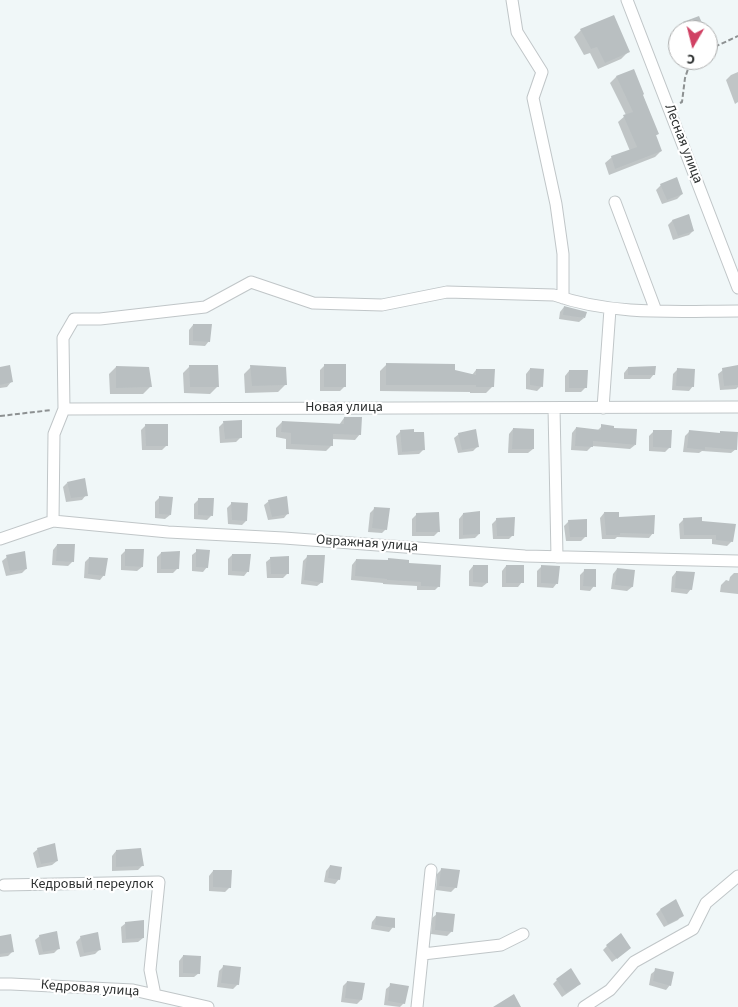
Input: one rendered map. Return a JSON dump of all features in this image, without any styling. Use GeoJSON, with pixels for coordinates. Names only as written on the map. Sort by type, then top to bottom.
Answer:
{"type":"FeatureCollection","features":[{"type":"Feature","properties":{"kind":"street"},"geometry":{"type":"LineString","coordinates":[[512,0],[517,32],[542,72],[533,98],[556,204],[563,254],[563,298]]}},
{"type":"Feature","properties":{"kind":"street","name":"Лесная улица"},"geometry":{"type":"LineString","coordinates":[[626,0],[738,288]]}},
{"type":"Feature","properties":{"kind":"street"},"geometry":{"type":"LineString","coordinates":[[615,202],[656,311]]}},
{"type":"Feature","properties":{"kind":"street"},"geometry":{"type":"LineString","coordinates":[[54,521],[54,434],[64,409],[63,338],[74,319],[100,319],[205,307],[250,282],[313,303],[382,305],[447,292],[554,295],[610,308],[656,311],[738,311]]}},
{"type":"Feature","properties":{"kind":"street"},"geometry":{"type":"LineString","coordinates":[[603,408],[610,308]]}},
{"type":"Feature","properties":{"kind":"street"},"geometry":{"type":"LineString","coordinates":[[554,408],[557,557]]}},
{"type":"Feature","properties":{"kind":"street","name":"Новая улица"},"geometry":{"type":"LineString","coordinates":[[64,409],[738,408]]}},
{"type":"Feature","properties":{"kind":"street","name":"Овражная улица"},"geometry":{"type":"LineString","coordinates":[[0,539],[54,521],[168,532],[284,538],[525,556],[738,561]]}},
{"type":"Feature","properties":{"kind":"street"},"geometry":{"type":"LineString","coordinates":[[417,1007],[431,870]]}},
{"type":"Feature","properties":{"kind":"street"},"geometry":{"type":"LineString","coordinates":[[584,1007],[610,990],[634,962],[693,929],[706,903],[738,876]]}},
{"type":"Feature","properties":{"kind":"street","name":"Кедровый переулок"},"geometry":{"type":"LineString","coordinates":[[4,885],[160,882],[150,970],[155,995]]}},
{"type":"Feature","properties":{"kind":"street"},"geometry":{"type":"LineString","coordinates":[[422,954],[501,945],[523,934]]}},
{"type":"Feature","properties":{"kind":"street","name":"Кедровая улица"},"geometry":{"type":"LineString","coordinates":[[0,984],[133,990],[208,1007]]}},
{"type":"Feature","properties":{"kind":"path"},"geometry":{"type":"LineString","coordinates":[[718,45],[738,36]]}},
{"type":"Feature","properties":{"kind":"path"},"geometry":{"type":"LineString","coordinates":[[671,113],[682,102],[688,70]]}},
{"type":"Feature","properties":{"kind":"path"},"geometry":{"type":"LineString","coordinates":[[0,416],[64,409]]}},
{"type":"Feature","properties":{"kind":"building"},"geometry":{"type":"Polygon","coordinates":[[[614,15],[630,52],[605,63],[597,47],[591,49],[580,29],[614,15]]]}},
{"type":"Feature","properties":{"kind":"building"},"geometry":{"type":"Polygon","coordinates":[[[699,16],[701,20],[688,20],[699,16]]]}},
{"type":"Feature","properties":{"kind":"building"},"geometry":{"type":"Polygon","coordinates":[[[634,69],[659,134],[656,135],[662,151],[615,169],[611,156],[637,147],[623,115],[633,112],[616,76],[634,69]]]}},
{"type":"Feature","properties":{"kind":"building"},"geometry":{"type":"Polygon","coordinates":[[[677,177],[683,194],[667,200],[660,184],[677,177]]]}},
{"type":"Feature","properties":{"kind":"building"},"geometry":{"type":"Polygon","coordinates":[[[689,214],[694,231],[678,236],[672,220],[689,214]]]}},
{"type":"Feature","properties":{"kind":"building"},"geometry":{"type":"Polygon","coordinates":[[[564,306],[587,312],[585,318],[563,315],[564,306]]]}},
{"type":"Feature","properties":{"kind":"building"},"geometry":{"type":"Polygon","coordinates":[[[193,324],[212,324],[210,342],[193,341],[193,324]]]}},
{"type":"Feature","properties":{"kind":"building"},"geometry":{"type":"Polygon","coordinates":[[[386,363],[455,364],[455,370],[476,375],[476,369],[495,369],[494,387],[476,387],[476,385],[386,385],[386,363]]]}},
{"type":"Feature","properties":{"kind":"building"},"geometry":{"type":"Polygon","coordinates":[[[324,364],[346,364],[346,387],[324,387],[324,364]]]}},
{"type":"Feature","properties":{"kind":"building"},"geometry":{"type":"Polygon","coordinates":[[[10,365],[13,382],[0,385],[0,367],[10,365]]]}},
{"type":"Feature","properties":{"kind":"building"},"geometry":{"type":"Polygon","coordinates":[[[189,365],[218,365],[219,387],[190,387],[189,365]]]}},
{"type":"Feature","properties":{"kind":"building"},"geometry":{"type":"Polygon","coordinates":[[[250,365],[286,367],[287,385],[252,386],[250,365]]]}},
{"type":"Feature","properties":{"kind":"building"},"geometry":{"type":"Polygon","coordinates":[[[738,365],[738,385],[724,386],[722,368],[738,365]]]}},
{"type":"Feature","properties":{"kind":"building"},"geometry":{"type":"Polygon","coordinates":[[[116,366],[149,367],[152,387],[116,388],[116,366]]]}},
{"type":"Feature","properties":{"kind":"building"},"geometry":{"type":"Polygon","coordinates":[[[656,366],[655,375],[628,375],[628,367],[656,366]]]}},
{"type":"Feature","properties":{"kind":"building"},"geometry":{"type":"Polygon","coordinates":[[[530,368],[544,369],[543,387],[530,385],[530,368]]]}},
{"type":"Feature","properties":{"kind":"building"},"geometry":{"type":"Polygon","coordinates":[[[677,368],[695,369],[694,387],[676,386],[677,368]]]}},
{"type":"Feature","properties":{"kind":"building"},"geometry":{"type":"Polygon","coordinates":[[[569,370],[588,370],[587,388],[569,388],[569,370]]]}},
{"type":"Feature","properties":{"kind":"building"},"geometry":{"type":"Polygon","coordinates":[[[344,417],[362,417],[361,435],[333,434],[333,446],[291,444],[291,433],[281,432],[282,421],[344,424],[344,417]]]}},
{"type":"Feature","properties":{"kind":"building"},"geometry":{"type":"Polygon","coordinates":[[[242,420],[242,438],[225,439],[223,421],[242,420]]]}},
{"type":"Feature","properties":{"kind":"building"},"geometry":{"type":"Polygon","coordinates":[[[145,424],[168,424],[168,446],[146,446],[145,424]]]}},
{"type":"Feature","properties":{"kind":"building"},"geometry":{"type":"Polygon","coordinates":[[[601,424],[614,426],[614,428],[637,429],[636,445],[593,441],[593,447],[575,446],[576,427],[601,430],[601,424]]]}},
{"type":"Feature","properties":{"kind":"building"},"geometry":{"type":"Polygon","coordinates":[[[513,428],[534,429],[534,449],[512,449],[513,428]]]}},
{"type":"Feature","properties":{"kind":"building"},"geometry":{"type":"Polygon","coordinates":[[[414,429],[414,432],[424,432],[425,450],[402,452],[400,430],[414,429]]]}},
{"type":"Feature","properties":{"kind":"building"},"geometry":{"type":"Polygon","coordinates":[[[476,429],[479,447],[462,450],[458,433],[476,429]]]}},
{"type":"Feature","properties":{"kind":"building"},"geometry":{"type":"Polygon","coordinates":[[[653,430],[672,430],[671,448],[653,447],[653,430]]]}},
{"type":"Feature","properties":{"kind":"building"},"geometry":{"type":"Polygon","coordinates":[[[689,430],[720,433],[720,431],[738,432],[737,450],[705,447],[705,450],[687,448],[689,430]]]}},
{"type":"Feature","properties":{"kind":"building"},"geometry":{"type":"Polygon","coordinates":[[[85,478],[88,496],[71,498],[67,482],[85,478]]]}},
{"type":"Feature","properties":{"kind":"building"},"geometry":{"type":"Polygon","coordinates":[[[159,496],[173,497],[171,515],[159,514],[159,496]]]}},
{"type":"Feature","properties":{"kind":"building"},"geometry":{"type":"Polygon","coordinates":[[[287,496],[289,514],[272,517],[268,500],[287,496]]]}},
{"type":"Feature","properties":{"kind":"building"},"geometry":{"type":"Polygon","coordinates":[[[198,498],[214,498],[213,516],[198,515],[198,498]]]}},
{"type":"Feature","properties":{"kind":"building"},"geometry":{"type":"Polygon","coordinates":[[[231,502],[248,503],[247,521],[232,520],[231,502]]]}},
{"type":"Feature","properties":{"kind":"building"},"geometry":{"type":"Polygon","coordinates":[[[374,507],[390,508],[387,530],[372,528],[374,507]]]}},
{"type":"Feature","properties":{"kind":"building"},"geometry":{"type":"Polygon","coordinates":[[[480,511],[480,534],[463,535],[463,513],[480,511]]]}},
{"type":"Feature","properties":{"kind":"building"},"geometry":{"type":"Polygon","coordinates":[[[439,512],[440,532],[416,532],[416,513],[439,512]]]}},
{"type":"Feature","properties":{"kind":"building"},"geometry":{"type":"Polygon","coordinates":[[[604,512],[619,512],[619,517],[655,515],[654,534],[620,533],[620,535],[606,535],[604,512]]]}},
{"type":"Feature","properties":{"kind":"building"},"geometry":{"type":"Polygon","coordinates":[[[515,517],[514,536],[497,536],[496,518],[515,517]]]}},
{"type":"Feature","properties":{"kind":"building"},"geometry":{"type":"Polygon","coordinates":[[[702,517],[702,521],[736,524],[733,542],[716,540],[716,535],[684,535],[683,518],[702,517]]]}},
{"type":"Feature","properties":{"kind":"building"},"geometry":{"type":"Polygon","coordinates":[[[587,519],[587,537],[570,537],[568,520],[587,519]]]}},
{"type":"Feature","properties":{"kind":"building"},"geometry":{"type":"Polygon","coordinates":[[[57,544],[75,544],[74,562],[56,561],[57,544]]]}},
{"type":"Feature","properties":{"kind":"building"},"geometry":{"type":"Polygon","coordinates":[[[125,549],[144,549],[143,567],[125,566],[125,549]]]}},
{"type":"Feature","properties":{"kind":"building"},"geometry":{"type":"Polygon","coordinates":[[[196,549],[210,550],[208,568],[196,567],[196,549]]]}},
{"type":"Feature","properties":{"kind":"building"},"geometry":{"type":"Polygon","coordinates":[[[25,551],[27,569],[10,572],[6,555],[25,551]]]}},
{"type":"Feature","properties":{"kind":"building"},"geometry":{"type":"Polygon","coordinates":[[[180,551],[179,569],[161,569],[161,552],[180,551]]]}},
{"type":"Feature","properties":{"kind":"building"},"geometry":{"type":"Polygon","coordinates":[[[232,554],[251,554],[249,572],[232,571],[232,554]]]}},
{"type":"Feature","properties":{"kind":"building"},"geometry":{"type":"Polygon","coordinates":[[[307,555],[325,555],[323,583],[304,580],[307,555]]]}},
{"type":"Feature","properties":{"kind":"building"},"geometry":{"type":"Polygon","coordinates":[[[289,556],[289,574],[271,574],[270,557],[289,556]]]}},
{"type":"Feature","properties":{"kind":"building"},"geometry":{"type":"Polygon","coordinates":[[[89,557],[108,558],[105,576],[88,574],[89,557]]]}},
{"type":"Feature","properties":{"kind":"building"},"geometry":{"type":"Polygon","coordinates":[[[388,558],[409,560],[409,563],[441,565],[440,587],[421,586],[421,582],[355,576],[356,559],[388,560],[388,558]]]}},
{"type":"Feature","properties":{"kind":"building"},"geometry":{"type":"Polygon","coordinates":[[[473,565],[488,565],[488,583],[473,582],[473,565]]]}},
{"type":"Feature","properties":{"kind":"building"},"geometry":{"type":"Polygon","coordinates":[[[506,565],[524,565],[524,583],[506,583],[506,565]]]}},
{"type":"Feature","properties":{"kind":"building"},"geometry":{"type":"Polygon","coordinates":[[[541,565],[560,566],[558,584],[541,583],[541,565]]]}},
{"type":"Feature","properties":{"kind":"building"},"geometry":{"type":"Polygon","coordinates":[[[617,568],[635,570],[633,587],[615,585],[617,568]]]}},
{"type":"Feature","properties":{"kind":"building"},"geometry":{"type":"Polygon","coordinates":[[[584,569],[596,569],[596,587],[583,586],[584,569]]]}},
{"type":"Feature","properties":{"kind":"building"},"geometry":{"type":"Polygon","coordinates":[[[676,571],[695,572],[692,590],[675,588],[676,571]]]}},
{"type":"Feature","properties":{"kind":"building"},"geometry":{"type":"Polygon","coordinates":[[[55,843],[58,861],[41,864],[37,848],[55,843]]]}},
{"type":"Feature","properties":{"kind":"building"},"geometry":{"type":"Polygon","coordinates":[[[141,848],[144,866],[116,867],[116,850],[141,848]]]}},
{"type":"Feature","properties":{"kind":"building"},"geometry":{"type":"Polygon","coordinates":[[[330,865],[342,867],[340,880],[328,878],[330,865]]]}},
{"type":"Feature","properties":{"kind":"building"},"geometry":{"type":"Polygon","coordinates":[[[441,868],[460,870],[457,888],[439,886],[441,868]]]}},
{"type":"Feature","properties":{"kind":"building"},"geometry":{"type":"Polygon","coordinates":[[[213,870],[232,870],[231,888],[213,887],[213,870]]]}},
{"type":"Feature","properties":{"kind":"building"},"geometry":{"type":"Polygon","coordinates":[[[676,899],[684,916],[668,924],[660,909],[676,899]]]}},
{"type":"Feature","properties":{"kind":"building"},"geometry":{"type":"Polygon","coordinates":[[[436,912],[455,914],[453,932],[435,930],[436,912]]]}},
{"type":"Feature","properties":{"kind":"building"},"geometry":{"type":"Polygon","coordinates":[[[376,916],[395,918],[395,928],[375,925],[376,916]]]}},
{"type":"Feature","properties":{"kind":"building"},"geometry":{"type":"Polygon","coordinates":[[[144,920],[144,938],[126,939],[125,922],[144,920]]]}},
{"type":"Feature","properties":{"kind":"building"},"geometry":{"type":"Polygon","coordinates":[[[57,931],[60,949],[43,952],[39,935],[57,931]]]}},
{"type":"Feature","properties":{"kind":"building"},"geometry":{"type":"Polygon","coordinates":[[[98,932],[101,950],[84,953],[80,936],[98,932]]]}},
{"type":"Feature","properties":{"kind":"building"},"geometry":{"type":"Polygon","coordinates":[[[621,933],[631,948],[617,959],[606,945],[621,933]]]}},
{"type":"Feature","properties":{"kind":"building"},"geometry":{"type":"Polygon","coordinates":[[[11,934],[14,952],[0,954],[0,936],[11,934]]]}},
{"type":"Feature","properties":{"kind":"building"},"geometry":{"type":"Polygon","coordinates":[[[183,955],[201,956],[200,974],[183,973],[183,955]]]}},
{"type":"Feature","properties":{"kind":"building"},"geometry":{"type":"Polygon","coordinates":[[[223,965],[241,967],[239,985],[221,983],[223,965]]]}},
{"type":"Feature","properties":{"kind":"building"},"geometry":{"type":"Polygon","coordinates":[[[571,968],[581,984],[566,993],[556,979],[571,968]]]}},
{"type":"Feature","properties":{"kind":"building"},"geometry":{"type":"Polygon","coordinates":[[[655,968],[674,972],[671,986],[653,981],[655,968]]]}},
{"type":"Feature","properties":{"kind":"building"},"geometry":{"type":"Polygon","coordinates":[[[347,981],[365,983],[362,1000],[345,998],[347,981]]]}},
{"type":"Feature","properties":{"kind":"building"},"geometry":{"type":"Polygon","coordinates":[[[390,983],[409,986],[405,1004],[388,1001],[390,983]]]}},
{"type":"Feature","properties":{"kind":"building"},"geometry":{"type":"Polygon","coordinates":[[[514,994],[521,1007],[493,1007],[514,994]]]}}]}
